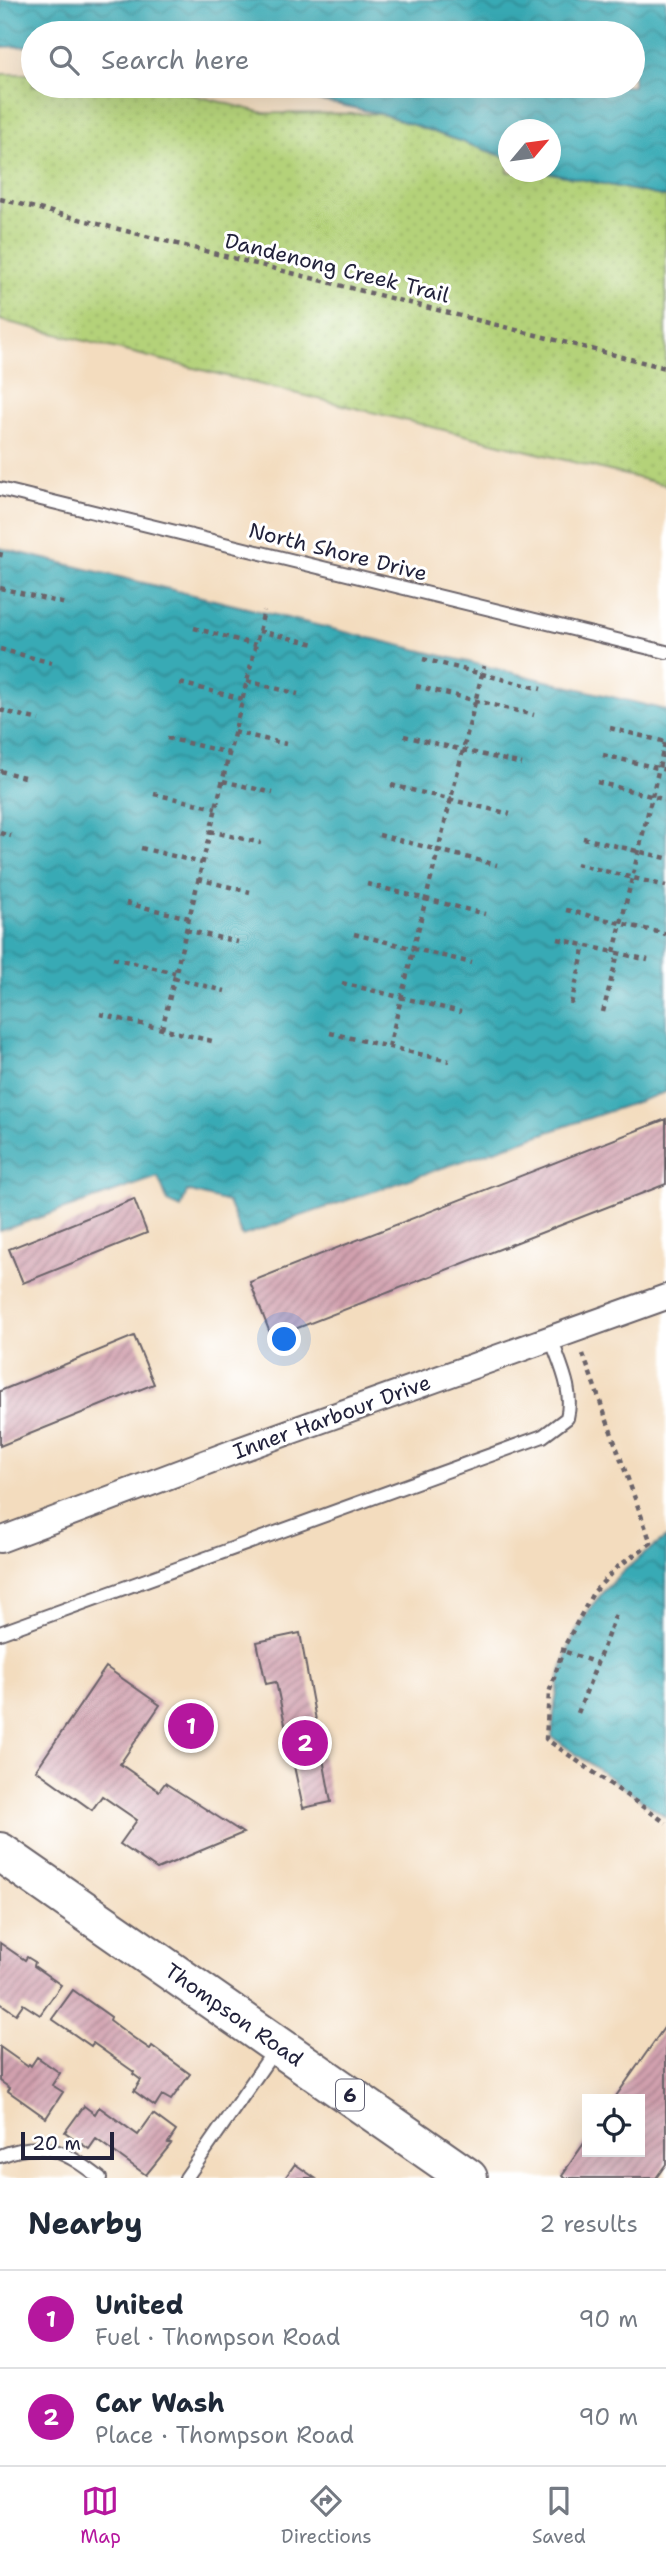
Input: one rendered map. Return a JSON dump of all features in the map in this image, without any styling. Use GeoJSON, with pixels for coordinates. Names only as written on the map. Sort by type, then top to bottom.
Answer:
{"type":"FeatureCollection","features":[{"type":"Feature","properties":{"kind":"main road","name":"Thompson Road"},"geometry":{"type":"LineString","coordinates":[[0,1852],[468,2178]]}},
{"type":"Feature","properties":{"kind":"street","name":"Inner Harbour Drive"},"geometry":{"type":"LineString","coordinates":[[0,1540],[236,1451],[666,1297]]}},
{"type":"Feature","properties":{"kind":"lane","name":"North Shore Drive"},"geometry":{"type":"LineString","coordinates":[[0,489],[666,652]]}},
{"type":"Feature","properties":{"kind":"lane"},"geometry":{"type":"LineString","coordinates":[[0,1633],[543,1436],[567,1418],[570,1405],[569,1389],[551,1338]]}},
{"type":"Feature","properties":{"kind":"lane"},"geometry":{"type":"LineString","coordinates":[[186,2178],[278,2045]]}},
{"type":"Feature","properties":{"kind":"lane"},"geometry":{"type":"LineString","coordinates":[[0,2155],[33,2148],[51,2148],[70,2156],[100,2178]]}},
{"type":"Feature","properties":{"kind":"path","name":"Dandenong Creek Trail"},"geometry":{"type":"LineString","coordinates":[[0,200],[666,368]]}},
{"type":"Feature","properties":{"kind":"path"},"geometry":{"type":"LineString","coordinates":[[0,556],[2,548]]}},
{"type":"Feature","properties":{"kind":"path"},"geometry":{"type":"LineString","coordinates":[[0,588],[66,604]]}},
{"type":"Feature","properties":{"kind":"path"},"geometry":{"type":"LineString","coordinates":[[162,1029],[264,611]]}},
{"type":"Feature","properties":{"kind":"path"},"geometry":{"type":"LineString","coordinates":[[194,628],[256,645]]}},
{"type":"Feature","properties":{"kind":"path"},"geometry":{"type":"LineString","coordinates":[[259,631],[315,644]]}},
{"type":"Feature","properties":{"kind":"path"},"geometry":{"type":"LineString","coordinates":[[0,649],[52,663]]}},
{"type":"Feature","properties":{"kind":"path"},"geometry":{"type":"LineString","coordinates":[[424,659],[541,689]]}},
{"type":"Feature","properties":{"kind":"path"},"geometry":{"type":"LineString","coordinates":[[389,1047],[484,666]]}},
{"type":"Feature","properties":{"kind":"path"},"geometry":{"type":"LineString","coordinates":[[247,681],[298,694]]}},
{"type":"Feature","properties":{"kind":"path"},"geometry":{"type":"LineString","coordinates":[[180,683],[243,699]]}},
{"type":"Feature","properties":{"kind":"path"},"geometry":{"type":"LineString","coordinates":[[416,686],[534,715]]}},
{"type":"Feature","properties":{"kind":"path"},"geometry":{"type":"LineString","coordinates":[[0,710],[39,720]]}},
{"type":"Feature","properties":{"kind":"path"},"geometry":{"type":"LineString","coordinates":[[603,1012],[621,923],[666,741],[610,728]]}},
{"type":"Feature","properties":{"kind":"path"},"geometry":{"type":"LineString","coordinates":[[234,732],[286,744]]}},
{"type":"Feature","properties":{"kind":"path"},"geometry":{"type":"LineString","coordinates":[[404,736],[522,764]]}},
{"type":"Feature","properties":{"kind":"path"},"geometry":{"type":"LineString","coordinates":[[167,738],[229,753]]}},
{"type":"Feature","properties":{"kind":"path"},"geometry":{"type":"LineString","coordinates":[[603,755],[666,770]]}},
{"type":"Feature","properties":{"kind":"path"},"geometry":{"type":"LineString","coordinates":[[0,771],[24,777]]}},
{"type":"Feature","properties":{"kind":"path"},"geometry":{"type":"LineString","coordinates":[[223,780],[273,793]]}},
{"type":"Feature","properties":{"kind":"path"},"geometry":{"type":"LineString","coordinates":[[597,782],[666,800]]}},
{"type":"Feature","properties":{"kind":"path"},"geometry":{"type":"LineString","coordinates":[[391,785],[510,814]]}},
{"type":"Feature","properties":{"kind":"path"},"geometry":{"type":"LineString","coordinates":[[154,794],[216,808]]}},
{"type":"Feature","properties":{"kind":"path"},"geometry":{"type":"LineString","coordinates":[[210,831],[261,843]]}},
{"type":"Feature","properties":{"kind":"path"},"geometry":{"type":"LineString","coordinates":[[0,833],[11,836]]}},
{"type":"Feature","properties":{"kind":"path"},"geometry":{"type":"LineString","coordinates":[[379,835],[497,864]]}},
{"type":"Feature","properties":{"kind":"path"},"geometry":{"type":"LineString","coordinates":[[583,838],[666,858]]}},
{"type":"Feature","properties":{"kind":"path"},"geometry":{"type":"LineString","coordinates":[[141,848],[202,863]]}},
{"type":"Feature","properties":{"kind":"path"},"geometry":{"type":"LineString","coordinates":[[576,864],[666,886]]}},
{"type":"Feature","properties":{"kind":"path"},"geometry":{"type":"LineString","coordinates":[[198,879],[250,892]]}},
{"type":"Feature","properties":{"kind":"path"},"geometry":{"type":"LineString","coordinates":[[367,884],[485,914]]}},
{"type":"Feature","properties":{"kind":"path"},"geometry":{"type":"LineString","coordinates":[[126,903],[189,918]]}},
{"type":"Feature","properties":{"kind":"path"},"geometry":{"type":"LineString","coordinates":[[566,909],[666,934]]}},
{"type":"Feature","properties":{"kind":"path"},"geometry":{"type":"LineString","coordinates":[[186,930],[238,942]]}},
{"type":"Feature","properties":{"kind":"path"},"geometry":{"type":"LineString","coordinates":[[354,934],[472,963]]}},
{"type":"Feature","properties":{"kind":"path"},"geometry":{"type":"LineString","coordinates":[[558,939],[648,960]]}},
{"type":"Feature","properties":{"kind":"path"},"geometry":{"type":"LineString","coordinates":[[571,1004],[585,945]]}},
{"type":"Feature","properties":{"kind":"path"},"geometry":{"type":"LineString","coordinates":[[113,958],[225,991]]}},
{"type":"Feature","properties":{"kind":"path"},"geometry":{"type":"LineString","coordinates":[[342,983],[461,1012]]}},
{"type":"Feature","properties":{"kind":"path"},"geometry":{"type":"LineString","coordinates":[[100,1014],[216,1042]]}},
{"type":"Feature","properties":{"kind":"path"},"geometry":{"type":"LineString","coordinates":[[330,1033],[449,1061]]}},
{"type":"Feature","properties":{"kind":"path"},"geometry":{"type":"LineString","coordinates":[[575,1330],[651,1543],[616,1568],[593,1593],[564,1647],[550,1693],[546,1739],[666,1823]]}},
{"type":"Feature","properties":{"kind":"path"},"geometry":{"type":"LineString","coordinates":[[578,1713],[616,1614]]}},
{"type":"Feature","properties":{"kind":"path"},"geometry":{"type":"LineString","coordinates":[[566,1652],[597,1663]]}},
{"type":"Feature","properties":{"kind":"green space"},"geometry":{"type":"Polygon","coordinates":[[[0,74],[21,74],[21,98],[205,98],[264,113],[382,114],[498,155],[498,182],[561,182],[561,175],[666,197],[666,485],[0,320],[0,74]]]}},
{"type":"Feature","properties":{"kind":"water"},"geometry":{"type":"Polygon","coordinates":[[[0,0],[666,0],[666,197],[561,175],[561,119],[498,119],[498,155],[382,114],[308,98],[645,98],[645,21],[21,21],[21,46],[0,47],[0,0]]]}},
{"type":"Feature","properties":{"kind":"water"},"geometry":{"type":"Polygon","coordinates":[[[0,548],[666,710],[666,1092],[242,1236],[228,1202],[187,1191],[181,1208],[168,1202],[158,1177],[0,1231],[0,548]]]}},
{"type":"Feature","properties":{"kind":"water"},"geometry":{"type":"Polygon","coordinates":[[[666,1538],[666,1817],[552,1737],[561,1673],[569,1646],[581,1622],[616,1579],[666,1538]]]}},
{"type":"Feature","properties":{"kind":"building"},"geometry":{"type":"Polygon","coordinates":[[[666,1119],[666,1184],[272,1338],[250,1282],[666,1119]]]}},
{"type":"Feature","properties":{"kind":"building"},"geometry":{"type":"Polygon","coordinates":[[[134,1199],[147,1233],[23,1283],[9,1249],[134,1199]]]}},
{"type":"Feature","properties":{"kind":"building"},"geometry":{"type":"Polygon","coordinates":[[[134,1336],[154,1384],[0,1446],[0,1391],[134,1336]]]}},
{"type":"Feature","properties":{"kind":"building"},"geometry":{"type":"Polygon","coordinates":[[[300,1633],[331,1802],[303,1808],[276,1682],[266,1684],[257,1642],[300,1633]]]}},
{"type":"Feature","properties":{"kind":"building"},"geometry":{"type":"Polygon","coordinates":[[[106,1667],[160,1705],[120,1764],[159,1791],[165,1783],[243,1833],[157,1869],[120,1844],[137,1820],[102,1796],[92,1810],[36,1770],[106,1667]]]}},
{"type":"Feature","properties":{"kind":"building"},"geometry":{"type":"Polygon","coordinates":[[[0,1943],[25,1960],[27,1957],[35,1962],[34,1966],[61,1985],[40,2015],[23,2004],[16,2014],[0,2003],[0,1943]]]}},
{"type":"Feature","properties":{"kind":"building"},"geometry":{"type":"Polygon","coordinates":[[[73,1990],[111,2017],[110,2020],[131,2036],[150,2049],[152,2046],[190,2074],[171,2100],[162,2095],[155,2106],[134,2091],[141,2080],[134,2072],[52,2019],[73,1990]]]}},
{"type":"Feature","properties":{"kind":"building"},"geometry":{"type":"Polygon","coordinates":[[[666,2025],[666,2164],[656,2178],[567,2178],[562,2175],[582,2146],[582,2157],[645,2157],[645,2094],[618,2094],[666,2025]]]}},
{"type":"Feature","properties":{"kind":"building"},"geometry":{"type":"Polygon","coordinates":[[[0,2047],[27,2066],[31,2066],[37,2057],[60,2073],[52,2085],[63,2092],[46,2118],[8,2091],[10,2088],[0,2081],[0,2047]]]}},
{"type":"Feature","properties":{"kind":"building"},"geometry":{"type":"Polygon","coordinates":[[[84,2106],[95,2114],[99,2107],[138,2135],[153,2114],[176,2131],[168,2143],[171,2144],[146,2175],[96,2139],[89,2149],[65,2132],[84,2106]]]}},
{"type":"Feature","properties":{"kind":"building"},"geometry":{"type":"Polygon","coordinates":[[[295,2164],[315,2178],[285,2178],[295,2164]]]}},
{"type":"Feature","properties":{"kind":"place","name":"United"},"geometry":{"type":"Point","coordinates":[191,1726]}},
{"type":"Feature","properties":{"kind":"place","name":"Car Wash"},"geometry":{"type":"Point","coordinates":[305,1743]}}]}
